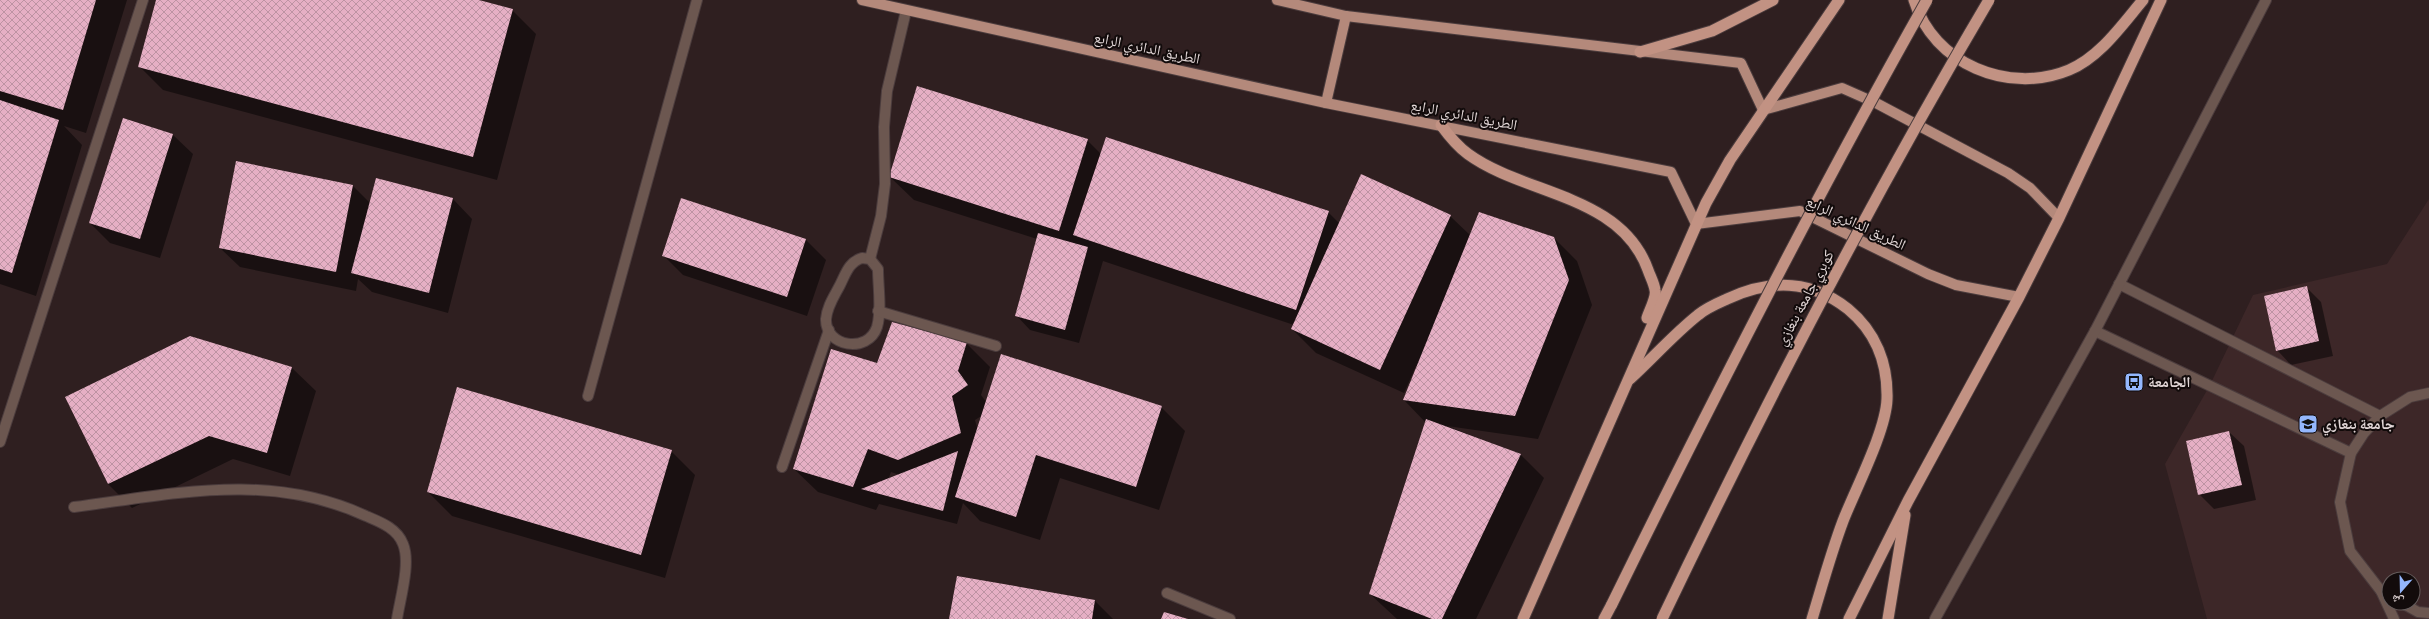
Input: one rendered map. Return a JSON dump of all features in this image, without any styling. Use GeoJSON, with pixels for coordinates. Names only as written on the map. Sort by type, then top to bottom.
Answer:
{"type":"FeatureCollection","features":[{"type":"Feature","properties":{"kind":"highway"},"geometry":{"type":"LineString","coordinates":[[1640,52],[1712,30],[1773,0]]}},
{"type":"Feature","properties":{"kind":"highway"},"geometry":{"type":"LineString","coordinates":[[1523,619],[1696,224],[1730,160],[1840,0]]}},
{"type":"Feature","properties":{"kind":"highway"},"geometry":{"type":"LineString","coordinates":[[1914,0],[1918,12],[1934,37],[1955,58],[1982,72],[2011,79],[2040,78],[2069,70],[2094,54],[2143,0]]}},
{"type":"Feature","properties":{"kind":"highway"},"geometry":{"type":"LineString","coordinates":[[1604,619],[1687,449],[1770,290],[1927,0]]}},
{"type":"Feature","properties":{"kind":"highway","name":"كوبري جامعة بنغازي"},"geometry":{"type":"LineString","coordinates":[[1662,619],[1730,477],[1803,333],[1879,191],[1989,0]]}},
{"type":"Feature","properties":{"kind":"highway"},"geometry":{"type":"LineString","coordinates":[[1849,619],[1908,501],[2019,297],[2059,218],[2161,0]]}},
{"type":"Feature","properties":{"kind":"highway"},"geometry":{"type":"LineString","coordinates":[[1441,125],[1452,140],[1468,154],[1489,166],[1578,202],[1618,226],[1642,254],[1656,291],[1627,382]]}},
{"type":"Feature","properties":{"kind":"highway"},"geometry":{"type":"LineString","coordinates":[[1627,382],[1699,314],[1749,289],[1779,284],[1808,287],[1836,299],[1859,318],[1876,342],[1886,371],[1887,401],[1880,430],[1840,528],[1812,619]]}},
{"type":"Feature","properties":{"kind":"highway"},"geometry":{"type":"LineString","coordinates":[[1888,619],[1908,501]]}},
{"type":"Feature","properties":{"kind":"main road","name":"الطريق الدائري الرابع"},"geometry":{"type":"LineString","coordinates":[[862,0],[906,11],[1326,103],[1671,172],[1696,224],[1800,211],[1928,274],[1956,285],[2019,297]]}},
{"type":"Feature","properties":{"kind":"main road"},"geometry":{"type":"LineString","coordinates":[[1277,0],[1346,16],[1741,63],[1763,110],[1842,88],[1876,103],[2008,173],[2030,188],[2059,218]]}},
{"type":"Feature","properties":{"kind":"main road"},"geometry":{"type":"LineString","coordinates":[[1326,103],[1346,16]]}},
{"type":"Feature","properties":{"kind":"street"},"geometry":{"type":"LineString","coordinates":[[0,442],[143,0]]}},
{"type":"Feature","properties":{"kind":"street"},"geometry":{"type":"LineString","coordinates":[[588,396],[697,0]]}},
{"type":"Feature","properties":{"kind":"street"},"geometry":{"type":"LineString","coordinates":[[1935,619],[2095,330],[2266,0]]}},
{"type":"Feature","properties":{"kind":"street"},"geometry":{"type":"LineString","coordinates":[[870,259],[881,216],[885,184],[884,127],[887,91],[906,11]]}},
{"type":"Feature","properties":{"kind":"street"},"geometry":{"type":"LineString","coordinates":[[862,258],[870,259],[878,269],[878,312],[876,328],[871,337],[864,342],[854,345],[844,344],[835,339],[829,330],[826,320],[827,310],[850,265],[862,258]]}},
{"type":"Feature","properties":{"kind":"street"},"geometry":{"type":"LineString","coordinates":[[2119,284],[2380,416]]}},
{"type":"Feature","properties":{"kind":"street"},"geometry":{"type":"LineString","coordinates":[[878,312],[996,346]]}},
{"type":"Feature","properties":{"kind":"street"},"geometry":{"type":"LineString","coordinates":[[782,468],[829,330]]}},
{"type":"Feature","properties":{"kind":"street"},"geometry":{"type":"LineString","coordinates":[[2095,330],[2351,454]]}},
{"type":"Feature","properties":{"kind":"street"},"geometry":{"type":"LineString","coordinates":[[2381,588],[2350,551],[2340,502],[2351,454],[2364,433],[2380,416],[2410,397],[2429,393]]}},
{"type":"Feature","properties":{"kind":"street"},"geometry":{"type":"LineString","coordinates":[[74,507],[211,489],[262,488],[305,494],[345,506],[396,532],[403,544],[406,559],[397,619]]}},
{"type":"Feature","properties":{"kind":"street"},"geometry":{"type":"LineString","coordinates":[[1167,593],[1230,619]]}},
{"type":"Feature","properties":{"kind":"street"},"geometry":{"type":"LineString","coordinates":[[2416,611],[2429,613]]}},
{"type":"Feature","properties":{"kind":"shaded area","name":"جامعة بنغازي"},"geometry":{"type":"Polygon","coordinates":[[[2429,199],[2429,619],[2207,619],[2165,464],[2210,385],[2253,295],[2387,264],[2429,199]]]}},
{"type":"Feature","properties":{"kind":"building"},"geometry":{"type":"Polygon","coordinates":[[[0,0],[96,0],[63,110],[0,91],[0,0]]]}},
{"type":"Feature","properties":{"kind":"building"},"geometry":{"type":"Polygon","coordinates":[[[156,0],[479,0],[513,9],[473,157],[138,67],[156,0]]]}},
{"type":"Feature","properties":{"kind":"building"},"geometry":{"type":"Polygon","coordinates":[[[917,86],[1088,139],[1059,231],[889,177],[917,86]]]}},
{"type":"Feature","properties":{"kind":"building"},"geometry":{"type":"Polygon","coordinates":[[[0,100],[59,120],[12,273],[0,269],[0,100]]]}},
{"type":"Feature","properties":{"kind":"building"},"geometry":{"type":"Polygon","coordinates":[[[123,118],[173,134],[140,239],[89,223],[123,118]]]}},
{"type":"Feature","properties":{"kind":"building"},"geometry":{"type":"Polygon","coordinates":[[[1106,137],[1329,211],[1296,310],[1073,235],[1106,137]]]}},
{"type":"Feature","properties":{"kind":"building"},"geometry":{"type":"Polygon","coordinates":[[[236,161],[353,185],[336,272],[219,248],[236,161]]]}},
{"type":"Feature","properties":{"kind":"building"},"geometry":{"type":"Polygon","coordinates":[[[1361,174],[1451,215],[1380,370],[1291,329],[1361,174]]]}},
{"type":"Feature","properties":{"kind":"building"},"geometry":{"type":"Polygon","coordinates":[[[376,178],[453,198],[429,293],[351,273],[376,178]]]}},
{"type":"Feature","properties":{"kind":"building"},"geometry":{"type":"Polygon","coordinates":[[[681,198],[806,239],[787,297],[662,256],[681,198]]]}},
{"type":"Feature","properties":{"kind":"building"},"geometry":{"type":"Polygon","coordinates":[[[1479,212],[1554,237],[1569,280],[1515,416],[1403,400],[1479,212]]]}},
{"type":"Feature","properties":{"kind":"building"},"geometry":{"type":"Polygon","coordinates":[[[1038,233],[1088,247],[1065,330],[1015,316],[1038,233]]]}},
{"type":"Feature","properties":{"kind":"building"},"geometry":{"type":"Polygon","coordinates":[[[2307,286],[2319,341],[2276,351],[2264,296],[2307,286]]]}},
{"type":"Feature","properties":{"kind":"building"},"geometry":{"type":"Polygon","coordinates":[[[892,322],[967,342],[958,371],[968,385],[952,396],[961,433],[898,460],[868,449],[853,487],[793,469],[831,349],[877,363],[892,322]]]}},
{"type":"Feature","properties":{"kind":"building"},"geometry":{"type":"Polygon","coordinates":[[[190,336],[292,367],[267,453],[209,436],[108,484],[65,397],[190,336]]]}},
{"type":"Feature","properties":{"kind":"building"},"geometry":{"type":"Polygon","coordinates":[[[1001,354],[1162,406],[1136,487],[1036,455],[1016,517],[955,497],[1001,354]]]}},
{"type":"Feature","properties":{"kind":"building"},"geometry":{"type":"Polygon","coordinates":[[[457,387],[672,450],[641,555],[427,492],[457,387]]]}},
{"type":"Feature","properties":{"kind":"building"},"geometry":{"type":"Polygon","coordinates":[[[1426,419],[1521,454],[1442,619],[1432,619],[1369,594],[1426,419]]]}},
{"type":"Feature","properties":{"kind":"building"},"geometry":{"type":"Polygon","coordinates":[[[2229,431],[2242,485],[2198,495],[2186,441],[2229,431]]]}},
{"type":"Feature","properties":{"kind":"building"},"geometry":{"type":"Polygon","coordinates":[[[958,451],[943,511],[861,489],[958,451]]]}},
{"type":"Feature","properties":{"kind":"building"},"geometry":{"type":"Polygon","coordinates":[[[957,576],[1095,600],[1092,619],[949,619],[957,576]]]}},
{"type":"Feature","properties":{"kind":"building"},"geometry":{"type":"Polygon","coordinates":[[[1164,612],[1188,619],[1161,619],[1164,612]]]}},
{"type":"Feature","properties":{"kind":"place","name":"الجامعة"},"geometry":{"type":"Point","coordinates":[2134,382]}},
{"type":"Feature","properties":{"kind":"place","name":"جامعة بنغازي"},"geometry":{"type":"Point","coordinates":[2308,424]}}]}
